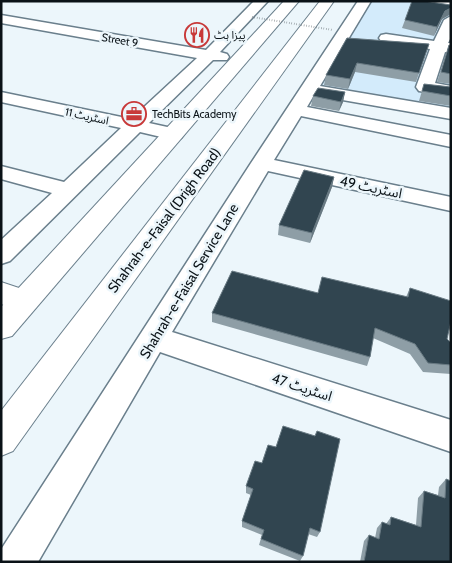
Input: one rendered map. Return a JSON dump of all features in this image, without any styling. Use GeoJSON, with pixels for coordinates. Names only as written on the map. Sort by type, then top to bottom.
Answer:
{"type":"FeatureCollection","features":[{"type":"Feature","properties":{"kind":"highway"},"geometry":{"type":"LineString","coordinates":[[1,327],[13,297],[174,134],[292,1]]}},
{"type":"Feature","properties":{"kind":"highway","name":"Shahrah-e-Faisal (Drigh Road)"},"geometry":{"type":"LineString","coordinates":[[1,438],[327,1]]}},
{"type":"Feature","properties":{"kind":"street","name":"Shahrah-e-Faisal Service Lane"},"geometry":{"type":"LineString","coordinates":[[16,562],[261,163],[365,1]]}},
{"type":"Feature","properties":{"kind":"street"},"geometry":{"type":"LineString","coordinates":[[436,1],[451,4]]}},
{"type":"Feature","properties":{"kind":"street"},"geometry":{"type":"LineString","coordinates":[[1,255],[209,55],[255,6]]}},
{"type":"Feature","properties":{"kind":"street","name":"Street 9"},"geometry":{"type":"LineString","coordinates":[[1,19],[238,60]]}},
{"type":"Feature","properties":{"kind":"street"},"geometry":{"type":"LineString","coordinates":[[451,20],[445,47],[425,87],[451,91]]}},
{"type":"Feature","properties":{"kind":"street"},"geometry":{"type":"LineString","coordinates":[[386,38],[445,47]]}},
{"type":"Feature","properties":{"kind":"street"},"geometry":{"type":"LineString","coordinates":[[309,90],[451,114]]}},
{"type":"Feature","properties":{"kind":"street","name":"اسٹریٹ 11"},"geometry":{"type":"LineString","coordinates":[[1,97],[174,134]]}},
{"type":"Feature","properties":{"kind":"street"},"geometry":{"type":"LineString","coordinates":[[296,110],[451,141]]}},
{"type":"Feature","properties":{"kind":"street","name":"اسٹریٹ 49"},"geometry":{"type":"LineString","coordinates":[[261,163],[451,204]]}},
{"type":"Feature","properties":{"kind":"street"},"geometry":{"type":"LineString","coordinates":[[1,172],[69,190]]}},
{"type":"Feature","properties":{"kind":"street","name":"اسٹریٹ 47"},"geometry":{"type":"LineString","coordinates":[[154,338],[451,436]]}},
{"type":"Feature","properties":{"kind":"path"},"geometry":{"type":"LineString","coordinates":[[255,6],[333,30]]}},
{"type":"Feature","properties":{"kind":"shaded area"},"geometry":{"type":"Polygon","coordinates":[[[372,1],[451,1],[451,118],[306,92],[372,1]]]}},
{"type":"Feature","properties":{"kind":"building"},"geometry":{"type":"Polygon","coordinates":[[[412,1],[451,5],[451,8],[445,11],[437,27],[405,20],[412,1]]]}},
{"type":"Feature","properties":{"kind":"building"},"geometry":{"type":"Polygon","coordinates":[[[347,38],[429,44],[419,73],[357,63],[350,79],[326,75],[347,38]]]}},
{"type":"Feature","properties":{"kind":"building"},"geometry":{"type":"Polygon","coordinates":[[[449,45],[451,46],[451,74],[441,72],[449,45]]]}},
{"type":"Feature","properties":{"kind":"building"},"geometry":{"type":"Polygon","coordinates":[[[424,84],[451,87],[451,96],[422,91],[424,84]]]}},
{"type":"Feature","properties":{"kind":"building"},"geometry":{"type":"Polygon","coordinates":[[[318,88],[345,92],[341,102],[313,96],[318,88]]]}},
{"type":"Feature","properties":{"kind":"building"},"geometry":{"type":"Polygon","coordinates":[[[304,170],[334,177],[312,233],[279,225],[304,170]]]}},
{"type":"Feature","properties":{"kind":"building"},"geometry":{"type":"Polygon","coordinates":[[[232,271],[318,293],[322,277],[408,297],[410,288],[451,301],[451,321],[447,339],[451,343],[451,365],[428,363],[415,344],[375,328],[370,357],[212,313],[232,271]]]}},
{"type":"Feature","properties":{"kind":"building"},"geometry":{"type":"Polygon","coordinates":[[[283,426],[315,436],[317,431],[340,439],[320,532],[310,528],[303,556],[261,539],[264,530],[242,521],[253,489],[246,486],[255,461],[262,463],[268,445],[276,447],[283,426]]]}},
{"type":"Feature","properties":{"kind":"building"},"geometry":{"type":"Polygon","coordinates":[[[446,479],[451,481],[451,562],[364,562],[369,535],[379,539],[382,522],[390,525],[391,517],[421,527],[424,491],[445,498],[446,479]]]}},
{"type":"Feature","properties":{"kind":"place","name":"پیزا ہٹ"},"geometry":{"type":"Point","coordinates":[197,35]}},
{"type":"Feature","properties":{"kind":"place","name":"TechBits Academy"},"geometry":{"type":"Point","coordinates":[134,114]}}]}
